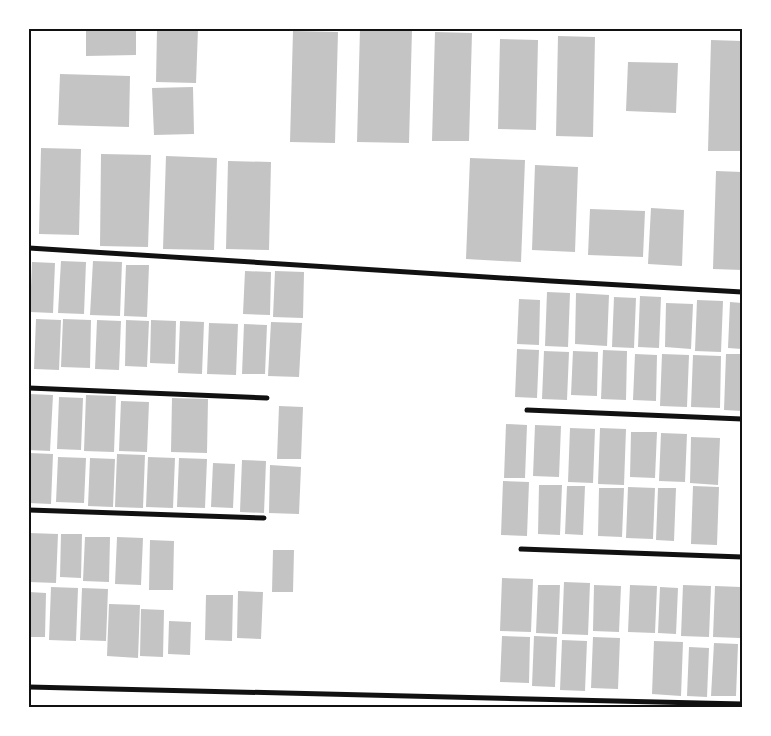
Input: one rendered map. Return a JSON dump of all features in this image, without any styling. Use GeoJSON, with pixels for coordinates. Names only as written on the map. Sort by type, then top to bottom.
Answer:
{"type":"FeatureCollection","features":[{"type":"Feature","properties":{"kind":"street"},"geometry":{"type":"LineString","coordinates":[[29,248],[551,282],[742,292]]}},
{"type":"Feature","properties":{"kind":"street"},"geometry":{"type":"LineString","coordinates":[[29,388],[268,398]]}},
{"type":"Feature","properties":{"kind":"street"},"geometry":{"type":"LineString","coordinates":[[527,410],[742,419]]}},
{"type":"Feature","properties":{"kind":"street"},"geometry":{"type":"LineString","coordinates":[[29,510],[264,518]]}},
{"type":"Feature","properties":{"kind":"street"},"geometry":{"type":"LineString","coordinates":[[522,549],[742,557]]}},
{"type":"Feature","properties":{"kind":"street"},"geometry":{"type":"LineString","coordinates":[[29,688],[742,704]]}},
{"type":"Feature","properties":{"kind":"building"},"geometry":{"type":"Polygon","coordinates":[[[86,29],[136,29],[136,55],[86,56],[86,29]]]}},
{"type":"Feature","properties":{"kind":"building"},"geometry":{"type":"Polygon","coordinates":[[[157,29],[198,29],[196,83],[156,82],[157,29]]]}},
{"type":"Feature","properties":{"kind":"building"},"geometry":{"type":"Polygon","coordinates":[[[360,29],[412,29],[409,143],[357,142],[360,29]]]}},
{"type":"Feature","properties":{"kind":"building"},"geometry":{"type":"Polygon","coordinates":[[[293,31],[338,32],[335,143],[290,142],[293,31]]]}},
{"type":"Feature","properties":{"kind":"building"},"geometry":{"type":"Polygon","coordinates":[[[435,32],[472,33],[469,141],[432,141],[435,32]]]}},
{"type":"Feature","properties":{"kind":"building"},"geometry":{"type":"Polygon","coordinates":[[[558,36],[595,37],[593,137],[556,136],[558,36]]]}},
{"type":"Feature","properties":{"kind":"building"},"geometry":{"type":"Polygon","coordinates":[[[500,39],[538,40],[536,130],[498,129],[500,39]]]}},
{"type":"Feature","properties":{"kind":"building"},"geometry":{"type":"Polygon","coordinates":[[[711,40],[742,41],[742,151],[708,151],[711,40]]]}},
{"type":"Feature","properties":{"kind":"building"},"geometry":{"type":"Polygon","coordinates":[[[628,62],[678,63],[676,113],[626,111],[628,62]]]}},
{"type":"Feature","properties":{"kind":"building"},"geometry":{"type":"Polygon","coordinates":[[[60,74],[130,76],[129,127],[58,125],[60,74]]]}},
{"type":"Feature","properties":{"kind":"building"},"geometry":{"type":"Polygon","coordinates":[[[193,87],[194,134],[154,135],[152,88],[193,87]]]}},
{"type":"Feature","properties":{"kind":"building"},"geometry":{"type":"Polygon","coordinates":[[[41,148],[81,149],[79,235],[39,234],[41,148]]]}},
{"type":"Feature","properties":{"kind":"building"},"geometry":{"type":"Polygon","coordinates":[[[101,154],[151,155],[148,247],[100,246],[101,154]]]}},
{"type":"Feature","properties":{"kind":"building"},"geometry":{"type":"Polygon","coordinates":[[[166,156],[217,158],[214,250],[163,249],[166,156]]]}},
{"type":"Feature","properties":{"kind":"building"},"geometry":{"type":"Polygon","coordinates":[[[470,158],[525,160],[521,262],[466,259],[470,158]]]}},
{"type":"Feature","properties":{"kind":"building"},"geometry":{"type":"Polygon","coordinates":[[[228,161],[271,162],[269,250],[226,249],[228,161]]]}},
{"type":"Feature","properties":{"kind":"building"},"geometry":{"type":"Polygon","coordinates":[[[535,165],[578,167],[575,252],[532,250],[535,165]]]}},
{"type":"Feature","properties":{"kind":"building"},"geometry":{"type":"Polygon","coordinates":[[[716,171],[742,172],[742,270],[713,269],[716,171]]]}},
{"type":"Feature","properties":{"kind":"building"},"geometry":{"type":"Polygon","coordinates":[[[651,208],[684,210],[682,266],[648,264],[651,208]]]}},
{"type":"Feature","properties":{"kind":"building"},"geometry":{"type":"Polygon","coordinates":[[[590,209],[645,211],[643,257],[588,255],[590,209]]]}},
{"type":"Feature","properties":{"kind":"building"},"geometry":{"type":"Polygon","coordinates":[[[61,261],[86,262],[84,314],[58,313],[61,261]]]}},
{"type":"Feature","properties":{"kind":"building"},"geometry":{"type":"Polygon","coordinates":[[[93,261],[122,262],[120,316],[90,315],[93,261]]]}},
{"type":"Feature","properties":{"kind":"building"},"geometry":{"type":"Polygon","coordinates":[[[32,262],[55,263],[53,313],[30,312],[32,262]]]}},
{"type":"Feature","properties":{"kind":"building"},"geometry":{"type":"Polygon","coordinates":[[[126,265],[149,265],[147,317],[124,316],[126,265]]]}},
{"type":"Feature","properties":{"kind":"building"},"geometry":{"type":"Polygon","coordinates":[[[245,271],[271,272],[270,315],[243,314],[245,271]]]}},
{"type":"Feature","properties":{"kind":"building"},"geometry":{"type":"Polygon","coordinates":[[[275,271],[304,272],[303,318],[273,317],[275,271]]]}},
{"type":"Feature","properties":{"kind":"building"},"geometry":{"type":"Polygon","coordinates":[[[547,292],[570,293],[568,347],[545,346],[547,292]]]}},
{"type":"Feature","properties":{"kind":"building"},"geometry":{"type":"Polygon","coordinates":[[[576,293],[609,295],[607,346],[575,344],[576,293]]]}},
{"type":"Feature","properties":{"kind":"building"},"geometry":{"type":"Polygon","coordinates":[[[640,296],[661,297],[659,348],[638,347],[640,296]]]}},
{"type":"Feature","properties":{"kind":"building"},"geometry":{"type":"Polygon","coordinates":[[[614,297],[636,298],[634,348],[612,347],[614,297]]]}},
{"type":"Feature","properties":{"kind":"building"},"geometry":{"type":"Polygon","coordinates":[[[519,299],[540,300],[539,345],[517,344],[519,299]]]}},
{"type":"Feature","properties":{"kind":"building"},"geometry":{"type":"Polygon","coordinates":[[[697,300],[723,301],[721,352],[695,351],[697,300]]]}},
{"type":"Feature","properties":{"kind":"building"},"geometry":{"type":"Polygon","coordinates":[[[730,302],[742,303],[742,349],[728,348],[730,302]]]}},
{"type":"Feature","properties":{"kind":"building"},"geometry":{"type":"Polygon","coordinates":[[[666,303],[693,304],[691,349],[665,347],[666,303]]]}},
{"type":"Feature","properties":{"kind":"building"},"geometry":{"type":"Polygon","coordinates":[[[36,319],[61,320],[59,370],[34,369],[36,319]]]}},
{"type":"Feature","properties":{"kind":"building"},"geometry":{"type":"Polygon","coordinates":[[[63,319],[91,320],[90,368],[61,367],[63,319]]]}},
{"type":"Feature","properties":{"kind":"building"},"geometry":{"type":"Polygon","coordinates":[[[97,320],[121,321],[119,370],[95,369],[97,320]]]}},
{"type":"Feature","properties":{"kind":"building"},"geometry":{"type":"Polygon","coordinates":[[[126,320],[149,321],[147,367],[125,366],[126,320]]]}},
{"type":"Feature","properties":{"kind":"building"},"geometry":{"type":"Polygon","coordinates":[[[151,320],[176,321],[175,364],[150,363],[151,320]]]}},
{"type":"Feature","properties":{"kind":"building"},"geometry":{"type":"Polygon","coordinates":[[[180,321],[204,322],[202,374],[178,373],[180,321]]]}},
{"type":"Feature","properties":{"kind":"building"},"geometry":{"type":"Polygon","coordinates":[[[271,322],[302,323],[299,377],[268,376],[271,322]]]}},
{"type":"Feature","properties":{"kind":"building"},"geometry":{"type":"Polygon","coordinates":[[[209,323],[238,324],[236,375],[207,374],[209,323]]]}},
{"type":"Feature","properties":{"kind":"building"},"geometry":{"type":"Polygon","coordinates":[[[244,324],[267,325],[265,374],[242,374],[244,324]]]}},
{"type":"Feature","properties":{"kind":"building"},"geometry":{"type":"Polygon","coordinates":[[[517,349],[539,350],[537,398],[515,397],[517,349]]]}},
{"type":"Feature","properties":{"kind":"building"},"geometry":{"type":"Polygon","coordinates":[[[603,350],[627,351],[626,400],[601,399],[603,350]]]}},
{"type":"Feature","properties":{"kind":"building"},"geometry":{"type":"Polygon","coordinates":[[[544,351],[569,352],[567,400],[542,399],[544,351]]]}},
{"type":"Feature","properties":{"kind":"building"},"geometry":{"type":"Polygon","coordinates":[[[573,351],[598,352],[597,396],[571,395],[573,351]]]}},
{"type":"Feature","properties":{"kind":"building"},"geometry":{"type":"Polygon","coordinates":[[[635,354],[657,355],[656,401],[633,400],[635,354]]]}},
{"type":"Feature","properties":{"kind":"building"},"geometry":{"type":"Polygon","coordinates":[[[662,354],[689,355],[687,407],[660,406],[662,354]]]}},
{"type":"Feature","properties":{"kind":"building"},"geometry":{"type":"Polygon","coordinates":[[[726,354],[742,354],[742,411],[724,410],[726,354]]]}},
{"type":"Feature","properties":{"kind":"building"},"geometry":{"type":"Polygon","coordinates":[[[693,355],[721,356],[720,408],[691,407],[693,355]]]}},
{"type":"Feature","properties":{"kind":"building"},"geometry":{"type":"Polygon","coordinates":[[[29,394],[53,395],[50,451],[29,450],[29,394]]]}},
{"type":"Feature","properties":{"kind":"building"},"geometry":{"type":"Polygon","coordinates":[[[86,395],[116,396],[114,452],[84,451],[86,395]]]}},
{"type":"Feature","properties":{"kind":"building"},"geometry":{"type":"Polygon","coordinates":[[[59,397],[83,398],[81,450],[57,449],[59,397]]]}},
{"type":"Feature","properties":{"kind":"building"},"geometry":{"type":"Polygon","coordinates":[[[172,398],[208,399],[207,453],[171,452],[172,398]]]}},
{"type":"Feature","properties":{"kind":"building"},"geometry":{"type":"Polygon","coordinates":[[[121,401],[149,402],[147,452],[119,451],[121,401]]]}},
{"type":"Feature","properties":{"kind":"building"},"geometry":{"type":"Polygon","coordinates":[[[279,406],[303,407],[301,459],[277,459],[279,406]]]}},
{"type":"Feature","properties":{"kind":"building"},"geometry":{"type":"Polygon","coordinates":[[[506,424],[527,425],[525,478],[504,478],[506,424]]]}},
{"type":"Feature","properties":{"kind":"building"},"geometry":{"type":"Polygon","coordinates":[[[535,425],[561,426],[559,477],[533,476],[535,425]]]}},
{"type":"Feature","properties":{"kind":"building"},"geometry":{"type":"Polygon","coordinates":[[[570,428],[595,429],[593,483],[568,482],[570,428]]]}},
{"type":"Feature","properties":{"kind":"building"},"geometry":{"type":"Polygon","coordinates":[[[600,428],[626,429],[624,485],[598,484],[600,428]]]}},
{"type":"Feature","properties":{"kind":"building"},"geometry":{"type":"Polygon","coordinates":[[[631,432],[657,432],[655,478],[630,477],[631,432]]]}},
{"type":"Feature","properties":{"kind":"building"},"geometry":{"type":"Polygon","coordinates":[[[661,433],[687,434],[685,482],[659,481],[661,433]]]}},
{"type":"Feature","properties":{"kind":"building"},"geometry":{"type":"Polygon","coordinates":[[[691,437],[720,438],[718,485],[690,483],[691,437]]]}},
{"type":"Feature","properties":{"kind":"building"},"geometry":{"type":"Polygon","coordinates":[[[29,453],[53,454],[51,504],[29,503],[29,453]]]}},
{"type":"Feature","properties":{"kind":"building"},"geometry":{"type":"Polygon","coordinates":[[[117,454],[145,455],[143,508],[115,507],[117,454]]]}},
{"type":"Feature","properties":{"kind":"building"},"geometry":{"type":"Polygon","coordinates":[[[58,457],[86,458],[84,503],[56,502],[58,457]]]}},
{"type":"Feature","properties":{"kind":"building"},"geometry":{"type":"Polygon","coordinates":[[[148,457],[175,458],[173,508],[146,507],[148,457]]]}},
{"type":"Feature","properties":{"kind":"building"},"geometry":{"type":"Polygon","coordinates":[[[90,458],[115,459],[113,507],[88,506],[90,458]]]}},
{"type":"Feature","properties":{"kind":"building"},"geometry":{"type":"Polygon","coordinates":[[[179,458],[207,459],[205,508],[177,507],[179,458]]]}},
{"type":"Feature","properties":{"kind":"building"},"geometry":{"type":"Polygon","coordinates":[[[242,460],[266,461],[264,513],[240,512],[242,460]]]}},
{"type":"Feature","properties":{"kind":"building"},"geometry":{"type":"Polygon","coordinates":[[[213,463],[235,464],[233,508],[211,507],[213,463]]]}},
{"type":"Feature","properties":{"kind":"building"},"geometry":{"type":"Polygon","coordinates":[[[270,465],[301,467],[299,514],[269,513],[270,465]]]}},
{"type":"Feature","properties":{"kind":"building"},"geometry":{"type":"Polygon","coordinates":[[[503,481],[529,482],[527,536],[501,535],[503,481]]]}},
{"type":"Feature","properties":{"kind":"building"},"geometry":{"type":"Polygon","coordinates":[[[539,485],[562,485],[560,535],[538,534],[539,485]]]}},
{"type":"Feature","properties":{"kind":"building"},"geometry":{"type":"Polygon","coordinates":[[[567,486],[585,486],[583,535],[565,534],[567,486]]]}},
{"type":"Feature","properties":{"kind":"building"},"geometry":{"type":"Polygon","coordinates":[[[693,486],[719,487],[717,545],[691,544],[693,486]]]}},
{"type":"Feature","properties":{"kind":"building"},"geometry":{"type":"Polygon","coordinates":[[[628,487],[655,488],[653,539],[626,538],[628,487]]]}},
{"type":"Feature","properties":{"kind":"building"},"geometry":{"type":"Polygon","coordinates":[[[599,488],[624,488],[622,537],[598,536],[599,488]]]}},
{"type":"Feature","properties":{"kind":"building"},"geometry":{"type":"Polygon","coordinates":[[[658,488],[676,488],[674,541],[656,540],[658,488]]]}},
{"type":"Feature","properties":{"kind":"building"},"geometry":{"type":"Polygon","coordinates":[[[29,533],[58,534],[56,583],[29,582],[29,533]]]}},
{"type":"Feature","properties":{"kind":"building"},"geometry":{"type":"Polygon","coordinates":[[[61,534],[82,534],[81,578],[60,577],[61,534]]]}},
{"type":"Feature","properties":{"kind":"building"},"geometry":{"type":"Polygon","coordinates":[[[85,537],[110,537],[109,582],[83,581],[85,537]]]}},
{"type":"Feature","properties":{"kind":"building"},"geometry":{"type":"Polygon","coordinates":[[[117,537],[143,538],[141,585],[115,584],[117,537]]]}},
{"type":"Feature","properties":{"kind":"building"},"geometry":{"type":"Polygon","coordinates":[[[150,540],[174,541],[173,590],[149,590],[150,540]]]}},
{"type":"Feature","properties":{"kind":"building"},"geometry":{"type":"Polygon","coordinates":[[[273,550],[294,550],[293,592],[272,592],[273,550]]]}},
{"type":"Feature","properties":{"kind":"building"},"geometry":{"type":"Polygon","coordinates":[[[502,578],[533,579],[531,632],[500,631],[502,578]]]}},
{"type":"Feature","properties":{"kind":"building"},"geometry":{"type":"Polygon","coordinates":[[[564,582],[590,583],[588,635],[562,634],[564,582]]]}},
{"type":"Feature","properties":{"kind":"building"},"geometry":{"type":"Polygon","coordinates":[[[538,585],[560,585],[558,634],[536,633],[538,585]]]}},
{"type":"Feature","properties":{"kind":"building"},"geometry":{"type":"Polygon","coordinates":[[[594,585],[621,586],[619,632],[593,631],[594,585]]]}},
{"type":"Feature","properties":{"kind":"building"},"geometry":{"type":"Polygon","coordinates":[[[630,585],[657,586],[655,633],[628,632],[630,585]]]}},
{"type":"Feature","properties":{"kind":"building"},"geometry":{"type":"Polygon","coordinates":[[[683,585],[711,586],[709,637],[681,636],[683,585]]]}},
{"type":"Feature","properties":{"kind":"building"},"geometry":{"type":"Polygon","coordinates":[[[715,586],[741,587],[740,638],[713,637],[715,586]]]}},
{"type":"Feature","properties":{"kind":"building"},"geometry":{"type":"Polygon","coordinates":[[[51,587],[78,588],[76,641],[49,640],[51,587]]]}},
{"type":"Feature","properties":{"kind":"building"},"geometry":{"type":"Polygon","coordinates":[[[660,587],[678,588],[676,634],[658,633],[660,587]]]}},
{"type":"Feature","properties":{"kind":"building"},"geometry":{"type":"Polygon","coordinates":[[[82,588],[108,589],[106,641],[80,640],[82,588]]]}},
{"type":"Feature","properties":{"kind":"building"},"geometry":{"type":"Polygon","coordinates":[[[238,591],[263,592],[261,639],[237,638],[238,591]]]}},
{"type":"Feature","properties":{"kind":"building"},"geometry":{"type":"Polygon","coordinates":[[[29,592],[46,593],[45,637],[29,637],[29,592]]]}},
{"type":"Feature","properties":{"kind":"building"},"geometry":{"type":"Polygon","coordinates":[[[206,595],[233,595],[232,641],[205,640],[206,595]]]}},
{"type":"Feature","properties":{"kind":"building"},"geometry":{"type":"Polygon","coordinates":[[[109,604],[140,605],[138,658],[107,656],[109,604]]]}},
{"type":"Feature","properties":{"kind":"building"},"geometry":{"type":"Polygon","coordinates":[[[141,609],[164,610],[163,657],[140,656],[141,609]]]}},
{"type":"Feature","properties":{"kind":"building"},"geometry":{"type":"Polygon","coordinates":[[[169,621],[191,622],[190,655],[168,654],[169,621]]]}},
{"type":"Feature","properties":{"kind":"building"},"geometry":{"type":"Polygon","coordinates":[[[502,636],[530,637],[529,683],[500,682],[502,636]]]}},
{"type":"Feature","properties":{"kind":"building"},"geometry":{"type":"Polygon","coordinates":[[[534,636],[557,637],[555,687],[532,686],[534,636]]]}},
{"type":"Feature","properties":{"kind":"building"},"geometry":{"type":"Polygon","coordinates":[[[593,637],[620,638],[618,689],[591,688],[593,637]]]}},
{"type":"Feature","properties":{"kind":"building"},"geometry":{"type":"Polygon","coordinates":[[[562,640],[587,641],[585,691],[560,690],[562,640]]]}},
{"type":"Feature","properties":{"kind":"building"},"geometry":{"type":"Polygon","coordinates":[[[654,641],[683,642],[681,696],[652,694],[654,641]]]}},
{"type":"Feature","properties":{"kind":"building"},"geometry":{"type":"Polygon","coordinates":[[[714,643],[738,644],[736,696],[711,696],[714,643]]]}},
{"type":"Feature","properties":{"kind":"building"},"geometry":{"type":"Polygon","coordinates":[[[689,647],[709,648],[707,697],[687,696],[689,647]]]}}]}
